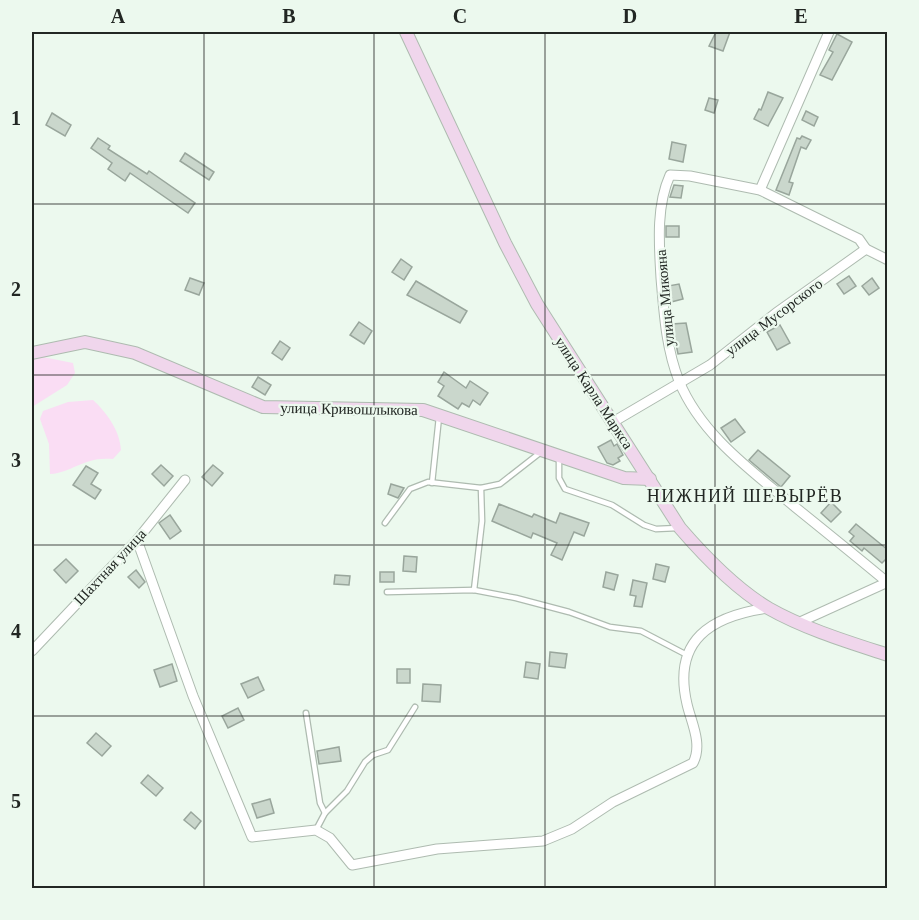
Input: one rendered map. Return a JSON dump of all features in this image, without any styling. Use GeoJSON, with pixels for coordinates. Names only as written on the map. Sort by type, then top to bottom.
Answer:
{"type":"FeatureCollection","features":[{"type":"Feature","properties":{"kind":"street","name":"улица Карла Маркса"},"geometry":{"type":"LineString","coordinates":[[406,32],[505,243],[543,314],[680,528],[702,554],[768,608],[835,638],[888,655]]}},
{"type":"Feature","properties":{"kind":"street"},"geometry":{"type":"LineString","coordinates":[[829,32],[760,190],[859,239],[866,249],[888,260]]}},
{"type":"Feature","properties":{"kind":"street","name":"улица Микояна"},"geometry":{"type":"LineString","coordinates":[[760,190],[690,176],[670,175],[661,213],[660,255],[664,319],[669,348],[680,382],[705,427],[754,473],[887,582]]}},
{"type":"Feature","properties":{"kind":"street","name":"улица Мусорского"},"geometry":{"type":"LineString","coordinates":[[613,422],[710,365],[776,313],[866,249]]}},
{"type":"Feature","properties":{"kind":"street","name":"улица Кривошлыкова"},"geometry":{"type":"LineString","coordinates":[[32,353],[85,342],[135,353],[264,407],[423,410],[624,478],[650,479]]}},
{"type":"Feature","properties":{"kind":"street","name":"Шахтная улица"},"geometry":{"type":"LineString","coordinates":[[32,651],[137,540],[185,480]]}},
{"type":"Feature","properties":{"kind":"street"},"geometry":{"type":"LineString","coordinates":[[137,540],[193,696],[252,837],[316,830],[330,838],[352,865],[437,849],[543,841],[572,830],[613,802],[693,763],[697,739],[683,681],[691,645],[713,623],[748,610],[768,608]]}},
{"type":"Feature","properties":{"kind":"street"},"geometry":{"type":"LineString","coordinates":[[800,622],[887,582]]}},
{"type":"Feature","properties":{"kind":"lane"},"geometry":{"type":"LineString","coordinates":[[432,483],[439,415]]}},
{"type":"Feature","properties":{"kind":"lane"},"geometry":{"type":"LineString","coordinates":[[385,523],[410,489],[432,483],[481,488],[500,483],[543,450]]}},
{"type":"Feature","properties":{"kind":"lane"},"geometry":{"type":"LineString","coordinates":[[559,456],[560,478],[565,489],[612,505],[644,525],[656,528],[680,528]]}},
{"type":"Feature","properties":{"kind":"lane"},"geometry":{"type":"LineString","coordinates":[[474,590],[482,521],[481,488]]}},
{"type":"Feature","properties":{"kind":"lane"},"geometry":{"type":"LineString","coordinates":[[387,592],[474,590],[569,612],[610,627],[640,632],[687,655]]}},
{"type":"Feature","properties":{"kind":"lane"},"geometry":{"type":"LineString","coordinates":[[316,830],[325,813],[347,791],[364,762],[388,750],[415,706]]}},
{"type":"Feature","properties":{"kind":"lane"},"geometry":{"type":"LineString","coordinates":[[306,713],[320,803],[325,813]]}},
{"type":"Feature","properties":{"kind":"shaded area"},"geometry":{"type":"Polygon","coordinates":[[[32,347],[38,356],[73,363],[75,373],[67,385],[32,407],[32,347]]]}},
{"type":"Feature","properties":{"kind":"shaded area"},"geometry":{"type":"Polygon","coordinates":[[[93,400],[112,423],[121,450],[113,459],[94,460],[50,474],[49,444],[40,419],[43,411],[68,402],[93,400]]]}},
{"type":"Feature","properties":{"kind":"building"},"geometry":{"type":"Polygon","coordinates":[[[716,32],[730,32],[723,51],[709,46],[716,32]]]}},
{"type":"Feature","properties":{"kind":"building"},"geometry":{"type":"Polygon","coordinates":[[[837,34],[852,42],[832,80],[820,75],[833,52],[829,50],[837,34]]]}},
{"type":"Feature","properties":{"kind":"building"},"geometry":{"type":"Polygon","coordinates":[[[768,92],[783,98],[768,126],[754,119],[759,109],[761,110],[768,92]]]}},
{"type":"Feature","properties":{"kind":"building"},"geometry":{"type":"Polygon","coordinates":[[[709,98],[718,100],[714,113],[705,110],[709,98]]]}},
{"type":"Feature","properties":{"kind":"building"},"geometry":{"type":"Polygon","coordinates":[[[806,111],[818,117],[814,126],[802,120],[806,111]]]}},
{"type":"Feature","properties":{"kind":"building"},"geometry":{"type":"Polygon","coordinates":[[[52,113],[71,125],[65,136],[46,125],[52,113]]]}},
{"type":"Feature","properties":{"kind":"building"},"geometry":{"type":"Polygon","coordinates":[[[802,136],[811,140],[806,149],[801,147],[789,182],[793,183],[789,195],[776,190],[797,138],[800,139],[802,136]]]}},
{"type":"Feature","properties":{"kind":"building"},"geometry":{"type":"Polygon","coordinates":[[[98,138],[110,146],[108,149],[147,174],[149,171],[195,203],[188,213],[130,173],[125,181],[108,169],[112,163],[91,148],[98,138]]]}},
{"type":"Feature","properties":{"kind":"building"},"geometry":{"type":"Polygon","coordinates":[[[672,142],[686,145],[683,162],[669,159],[672,142]]]}},
{"type":"Feature","properties":{"kind":"building"},"geometry":{"type":"Polygon","coordinates":[[[185,153],[214,172],[209,180],[180,161],[185,153]]]}},
{"type":"Feature","properties":{"kind":"building"},"geometry":{"type":"Polygon","coordinates":[[[674,185],[683,186],[681,198],[670,197],[674,185]]]}},
{"type":"Feature","properties":{"kind":"building"},"geometry":{"type":"Polygon","coordinates":[[[666,226],[679,226],[679,237],[666,237],[666,226]]]}},
{"type":"Feature","properties":{"kind":"building"},"geometry":{"type":"Polygon","coordinates":[[[401,259],[412,267],[404,280],[392,272],[401,259]]]}},
{"type":"Feature","properties":{"kind":"building"},"geometry":{"type":"Polygon","coordinates":[[[849,276],[856,286],[844,294],[837,284],[849,276]]]}},
{"type":"Feature","properties":{"kind":"building"},"geometry":{"type":"Polygon","coordinates":[[[190,278],[204,283],[199,295],[185,290],[190,278]]]}},
{"type":"Feature","properties":{"kind":"building"},"geometry":{"type":"Polygon","coordinates":[[[872,278],[879,288],[869,295],[862,286],[872,278]]]}},
{"type":"Feature","properties":{"kind":"building"},"geometry":{"type":"Polygon","coordinates":[[[416,281],[467,311],[460,323],[407,295],[416,281]]]}},
{"type":"Feature","properties":{"kind":"building"},"geometry":{"type":"Polygon","coordinates":[[[679,284],[683,299],[671,302],[668,286],[679,284]]]}},
{"type":"Feature","properties":{"kind":"building"},"geometry":{"type":"Polygon","coordinates":[[[359,322],[372,331],[364,344],[350,335],[359,322]]]}},
{"type":"Feature","properties":{"kind":"building"},"geometry":{"type":"Polygon","coordinates":[[[686,323],[692,352],[678,354],[672,324],[686,323]]]}},
{"type":"Feature","properties":{"kind":"building"},"geometry":{"type":"Polygon","coordinates":[[[780,325],[790,343],[777,350],[767,332],[780,325]]]}},
{"type":"Feature","properties":{"kind":"building"},"geometry":{"type":"Polygon","coordinates":[[[280,341],[290,348],[282,360],[272,353],[280,341]]]}},
{"type":"Feature","properties":{"kind":"building"},"geometry":{"type":"Polygon","coordinates":[[[444,372],[466,388],[470,381],[488,393],[480,405],[473,400],[469,407],[462,403],[458,409],[438,396],[444,386],[438,382],[444,372]]]}},
{"type":"Feature","properties":{"kind":"building"},"geometry":{"type":"Polygon","coordinates":[[[258,377],[271,385],[265,395],[252,387],[258,377]]]}},
{"type":"Feature","properties":{"kind":"building"},"geometry":{"type":"Polygon","coordinates":[[[735,419],[745,432],[731,442],[721,428],[735,419]]]}},
{"type":"Feature","properties":{"kind":"building"},"geometry":{"type":"Polygon","coordinates":[[[611,440],[614,446],[617,444],[623,455],[618,458],[620,461],[613,465],[607,463],[598,447],[611,440]]]}},
{"type":"Feature","properties":{"kind":"building"},"geometry":{"type":"Polygon","coordinates":[[[758,450],[790,476],[781,487],[749,460],[758,450]]]}},
{"type":"Feature","properties":{"kind":"building"},"geometry":{"type":"Polygon","coordinates":[[[161,465],[173,476],[164,486],[152,474],[161,465]]]}},
{"type":"Feature","properties":{"kind":"building"},"geometry":{"type":"Polygon","coordinates":[[[213,465],[223,473],[212,486],[202,477],[213,465]]]}},
{"type":"Feature","properties":{"kind":"building"},"geometry":{"type":"Polygon","coordinates":[[[86,466],[98,473],[91,484],[101,490],[95,499],[73,485],[86,466]]]}},
{"type":"Feature","properties":{"kind":"building"},"geometry":{"type":"Polygon","coordinates":[[[391,484],[404,488],[398,498],[388,494],[391,484]]]}},
{"type":"Feature","properties":{"kind":"building"},"geometry":{"type":"Polygon","coordinates":[[[831,502],[841,512],[831,522],[821,513],[831,502]]]}},
{"type":"Feature","properties":{"kind":"building"},"geometry":{"type":"Polygon","coordinates":[[[499,504],[532,517],[534,514],[556,523],[560,513],[589,523],[584,536],[574,532],[562,560],[551,555],[557,543],[533,533],[531,538],[492,521],[499,504]]]}},
{"type":"Feature","properties":{"kind":"building"},"geometry":{"type":"Polygon","coordinates":[[[170,515],[181,531],[170,539],[159,523],[170,515]]]}},
{"type":"Feature","properties":{"kind":"building"},"geometry":{"type":"Polygon","coordinates":[[[856,524],[888,550],[888,557],[882,563],[864,548],[862,551],[850,541],[854,536],[849,532],[856,524]]]}},
{"type":"Feature","properties":{"kind":"building"},"geometry":{"type":"Polygon","coordinates":[[[404,556],[417,557],[416,572],[403,571],[404,556]]]}},
{"type":"Feature","properties":{"kind":"building"},"geometry":{"type":"Polygon","coordinates":[[[66,559],[78,571],[66,583],[54,570],[66,559]]]}},
{"type":"Feature","properties":{"kind":"building"},"geometry":{"type":"Polygon","coordinates":[[[656,564],[669,567],[665,582],[653,579],[656,564]]]}},
{"type":"Feature","properties":{"kind":"building"},"geometry":{"type":"Polygon","coordinates":[[[136,570],[145,582],[139,588],[128,577],[136,570]]]}},
{"type":"Feature","properties":{"kind":"building"},"geometry":{"type":"Polygon","coordinates":[[[380,572],[394,572],[394,582],[380,582],[380,572]]]}},
{"type":"Feature","properties":{"kind":"building"},"geometry":{"type":"Polygon","coordinates":[[[606,572],[618,575],[614,590],[603,587],[606,572]]]}},
{"type":"Feature","properties":{"kind":"building"},"geometry":{"type":"Polygon","coordinates":[[[335,575],[350,576],[349,585],[334,584],[335,575]]]}},
{"type":"Feature","properties":{"kind":"building"},"geometry":{"type":"Polygon","coordinates":[[[633,580],[647,583],[642,607],[634,606],[636,596],[630,595],[633,580]]]}},
{"type":"Feature","properties":{"kind":"building"},"geometry":{"type":"Polygon","coordinates":[[[550,652],[567,654],[565,668],[549,666],[550,652]]]}},
{"type":"Feature","properties":{"kind":"building"},"geometry":{"type":"Polygon","coordinates":[[[526,662],[540,664],[538,679],[524,677],[526,662]]]}},
{"type":"Feature","properties":{"kind":"building"},"geometry":{"type":"Polygon","coordinates":[[[172,664],[177,681],[160,687],[154,670],[172,664]]]}},
{"type":"Feature","properties":{"kind":"building"},"geometry":{"type":"Polygon","coordinates":[[[397,669],[410,669],[410,683],[397,683],[397,669]]]}},
{"type":"Feature","properties":{"kind":"building"},"geometry":{"type":"Polygon","coordinates":[[[258,677],[264,690],[248,698],[241,684],[258,677]]]}},
{"type":"Feature","properties":{"kind":"building"},"geometry":{"type":"Polygon","coordinates":[[[423,684],[441,685],[440,702],[422,701],[423,684]]]}},
{"type":"Feature","properties":{"kind":"building"},"geometry":{"type":"Polygon","coordinates":[[[238,708],[244,720],[228,728],[222,716],[238,708]]]}},
{"type":"Feature","properties":{"kind":"building"},"geometry":{"type":"Polygon","coordinates":[[[96,733],[111,746],[102,756],[87,743],[96,733]]]}},
{"type":"Feature","properties":{"kind":"building"},"geometry":{"type":"Polygon","coordinates":[[[339,747],[341,761],[319,764],[317,751],[339,747]]]}},
{"type":"Feature","properties":{"kind":"building"},"geometry":{"type":"Polygon","coordinates":[[[148,775],[163,788],[156,796],[141,783],[148,775]]]}},
{"type":"Feature","properties":{"kind":"building"},"geometry":{"type":"Polygon","coordinates":[[[270,799],[274,813],[257,818],[252,804],[270,799]]]}},
{"type":"Feature","properties":{"kind":"building"},"geometry":{"type":"Polygon","coordinates":[[[191,812],[201,821],[195,829],[184,820],[191,812]]]}},
{"type":"Feature","properties":{"kind":"district","name":"НИЖНИЙ ШЕВЫРЁВ"},"geometry":{"type":"Point","coordinates":[745,496]}}]}
